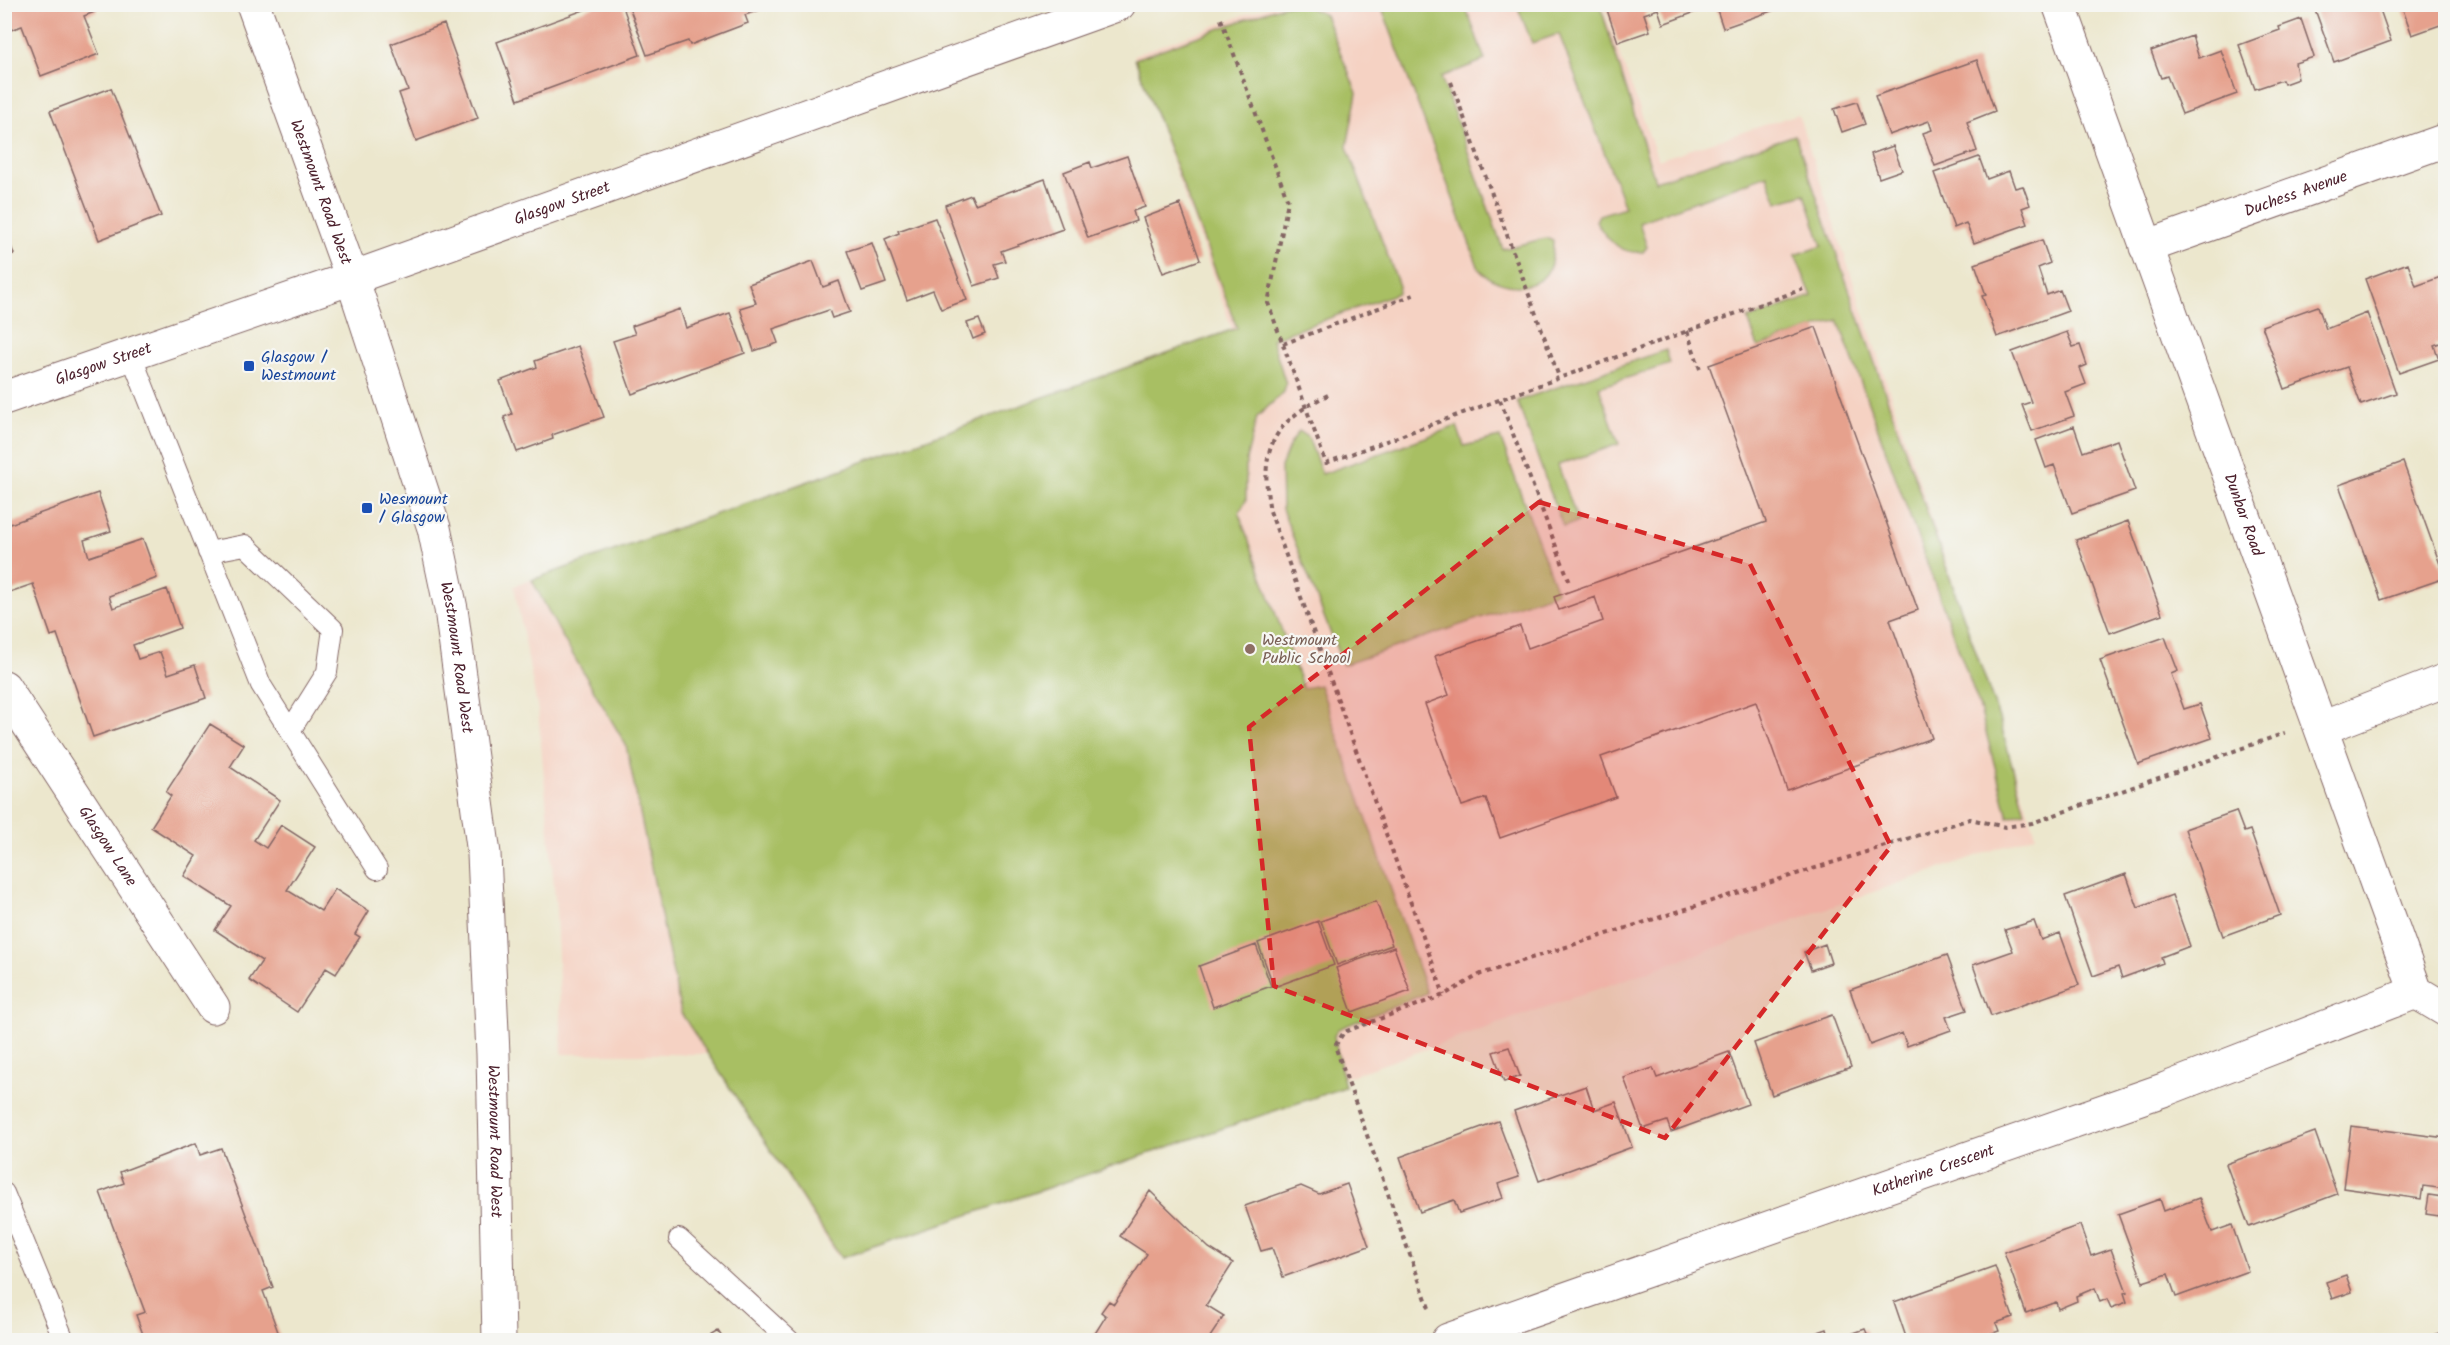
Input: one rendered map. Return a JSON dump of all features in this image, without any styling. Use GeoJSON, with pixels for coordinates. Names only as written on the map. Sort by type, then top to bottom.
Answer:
{"type":"FeatureCollection","features":[{"type":"Feature","properties":{"kind":"street","name":"Westmount Road West"},"geometry":{"type":"LineString","coordinates":[[253,4],[352,278],[434,528],[451,609],[484,854],[493,1054],[499,1341]]}},
{"type":"Feature","properties":{"kind":"street","name":"Glasgow Street"},"geometry":{"type":"LineString","coordinates":[[4,398],[352,278],[1119,4]]}},
{"type":"Feature","properties":{"kind":"street","name":"Dunbar Road"},"geometry":{"type":"LineString","coordinates":[[2059,4],[2146,246],[2308,729],[2416,992]]}},
{"type":"Feature","properties":{"kind":"street","name":"Duchess Avenue"},"geometry":{"type":"LineString","coordinates":[[2146,246],[2445,140]]}},
{"type":"Feature","properties":{"kind":"street"},"geometry":{"type":"LineString","coordinates":[[2308,729],[2445,680]]}},
{"type":"Feature","properties":{"kind":"street","name":"Glasgow Lane"},"geometry":{"type":"LineString","coordinates":[[4,687],[213,1007]]}},
{"type":"Feature","properties":{"kind":"street"},"geometry":{"type":"LineString","coordinates":[[2416,992],[2445,1010]]}},
{"type":"Feature","properties":{"kind":"street","name":"Katherine Crescent"},"geometry":{"type":"LineString","coordinates":[[1448,1341],[2166,1089],[2416,992]]}},
{"type":"Feature","properties":{"kind":"lane"},"geometry":{"type":"LineString","coordinates":[[131,355],[261,685],[377,869]]}},
{"type":"Feature","properties":{"kind":"lane"},"geometry":{"type":"LineString","coordinates":[[208,552],[245,545],[333,629],[327,672],[290,731]]}},
{"type":"Feature","properties":{"kind":"lane"},"geometry":{"type":"LineString","coordinates":[[4,1193],[64,1341]]}},
{"type":"Feature","properties":{"kind":"lane"},"geometry":{"type":"LineString","coordinates":[[678,1239],[789,1341]]}},
{"type":"Feature","properties":{"kind":"path"},"geometry":{"type":"LineString","coordinates":[[1221,19],[1288,201],[1268,303],[1326,463],[1803,289]]}},
{"type":"Feature","properties":{"kind":"path"},"geometry":{"type":"LineString","coordinates":[[1451,82],[1559,378]]}},
{"type":"Feature","properties":{"kind":"path"},"geometry":{"type":"LineString","coordinates":[[1283,344],[1416,294]]}},
{"type":"Feature","properties":{"kind":"path"},"geometry":{"type":"LineString","coordinates":[[1686,331],[1700,369]]}},
{"type":"Feature","properties":{"kind":"path"},"geometry":{"type":"LineString","coordinates":[[1328,395],[1306,406],[1282,424],[1270,449],[1265,481],[1270,511],[1444,995]]}},
{"type":"Feature","properties":{"kind":"path"},"geometry":{"type":"LineString","coordinates":[[1500,400],[1570,583]]}},
{"type":"Feature","properties":{"kind":"path"},"geometry":{"type":"LineString","coordinates":[[1430,1312],[1335,1046],[1344,1032],[1354,1026],[1444,995],[1481,974],[1970,819],[2005,827],[2032,824],[2308,729]]}},
{"type":"Feature","properties":{"kind":"highlighted area"},"geometry":{"type":"Polygon","coordinates":[[[1539,502],[1750,564],[1891,846],[1665,1138],[1274,986],[1249,727],[1539,502]]]}},
{"type":"Feature","properties":{"kind":"shaded area","name":"Westmount Public School"},"geometry":{"type":"Polygon","coordinates":[[[1272,5],[1602,5],[1658,160],[1798,114],[2036,835],[837,1256],[709,1054],[562,1054],[556,909],[538,711],[514,586],[1232,329],[1134,55],[1272,5]]]}},
{"type":"Feature","properties":{"kind":"green space"},"geometry":{"type":"Polygon","coordinates":[[[1285,5],[1305,5],[1325,15],[1357,93],[1347,147],[1399,286],[1398,293],[1272,339],[1286,384],[1284,392],[1257,417],[1246,460],[1246,500],[1239,514],[1303,688],[1320,685],[1427,993],[1338,1029],[1334,1036],[1345,1087],[841,1258],[681,1013],[626,745],[560,633],[532,580],[1237,328],[1135,59],[1285,5]]]}},
{"type":"Feature","properties":{"kind":"green space"},"geometry":{"type":"Polygon","coordinates":[[[1381,5],[1465,5],[1485,60],[1441,77],[1503,249],[1546,238],[1553,241],[1549,269],[1535,283],[1515,286],[1504,284],[1494,281],[1479,269],[1381,5]]]}},
{"type":"Feature","properties":{"kind":"green space"},"geometry":{"type":"Polygon","coordinates":[[[1517,5],[1600,5],[1655,181],[1795,135],[1999,718],[2025,812],[2008,817],[1979,705],[1838,320],[1758,347],[1748,319],[1812,296],[1795,255],[1822,246],[1805,194],[1777,202],[1767,175],[1639,222],[1647,247],[1643,252],[1621,248],[1609,240],[1596,221],[1599,215],[1625,207],[1559,34],[1532,43],[1517,5]]]}},
{"type":"Feature","properties":{"kind":"green space"},"geometry":{"type":"Polygon","coordinates":[[[1666,350],[1670,364],[1599,387],[1619,444],[1558,465],[1578,522],[1563,527],[1517,401],[1666,350]]]}},
{"type":"Feature","properties":{"kind":"green space"},"geometry":{"type":"Polygon","coordinates":[[[1457,426],[1464,446],[1500,437],[1557,592],[1343,665],[1282,509],[1281,467],[1290,444],[1299,431],[1308,437],[1322,474],[1457,426]]]}},
{"type":"Feature","properties":{"kind":"building"},"geometry":{"type":"Polygon","coordinates":[[[4,4],[94,4],[97,11],[84,16],[99,54],[41,76],[22,26],[8,31],[4,23],[4,4]]]}},
{"type":"Feature","properties":{"kind":"building"},"geometry":{"type":"Polygon","coordinates":[[[600,4],[622,4],[640,55],[518,100],[497,42],[600,4]]]}},
{"type":"Feature","properties":{"kind":"building"},"geometry":{"type":"Polygon","coordinates":[[[628,4],[765,4],[766,8],[745,15],[748,23],[690,45],[688,41],[647,55],[628,4]]]}},
{"type":"Feature","properties":{"kind":"building"},"geometry":{"type":"Polygon","coordinates":[[[1605,4],[1696,4],[1698,11],[1663,24],[1658,9],[1644,14],[1650,31],[1618,42],[1605,4]]]}},
{"type":"Feature","properties":{"kind":"building"},"geometry":{"type":"Polygon","coordinates":[[[1715,4],[1779,4],[1780,8],[1723,28],[1715,4]]]}},
{"type":"Feature","properties":{"kind":"building"},"geometry":{"type":"Polygon","coordinates":[[[2313,4],[2378,4],[2391,41],[2334,62],[2313,4]]]}},
{"type":"Feature","properties":{"kind":"building"},"geometry":{"type":"Polygon","coordinates":[[[2401,4],[2446,4],[2446,23],[2412,35],[2401,4]]]}},
{"type":"Feature","properties":{"kind":"building"},"geometry":{"type":"Polygon","coordinates":[[[2301,19],[2314,57],[2295,63],[2298,79],[2284,84],[2282,80],[2255,89],[2239,45],[2280,30],[2279,27],[2301,19]]]}},
{"type":"Feature","properties":{"kind":"building"},"geometry":{"type":"Polygon","coordinates":[[[444,24],[478,118],[416,141],[399,93],[408,90],[391,44],[444,24]]]}},
{"type":"Feature","properties":{"kind":"building"},"geometry":{"type":"Polygon","coordinates":[[[2192,36],[2199,58],[2221,50],[2237,94],[2182,114],[2167,76],[2161,78],[2151,51],[2192,36]]]}},
{"type":"Feature","properties":{"kind":"building"},"geometry":{"type":"Polygon","coordinates":[[[1977,60],[1995,111],[1967,122],[1977,151],[1935,166],[1923,133],[1932,130],[1929,121],[1889,135],[1875,96],[1977,60]]]}},
{"type":"Feature","properties":{"kind":"building"},"geometry":{"type":"Polygon","coordinates":[[[111,88],[161,216],[99,240],[50,111],[111,88]]]}},
{"type":"Feature","properties":{"kind":"building"},"geometry":{"type":"Polygon","coordinates":[[[1857,102],[1865,124],[1842,132],[1834,109],[1857,102]]]}},
{"type":"Feature","properties":{"kind":"building"},"geometry":{"type":"Polygon","coordinates":[[[1893,146],[1902,170],[1879,178],[1871,154],[1893,146]]]}},
{"type":"Feature","properties":{"kind":"building"},"geometry":{"type":"Polygon","coordinates":[[[1127,156],[1145,207],[1133,211],[1136,221],[1088,238],[1064,172],[1090,162],[1092,168],[1127,156]]]}},
{"type":"Feature","properties":{"kind":"building"},"geometry":{"type":"Polygon","coordinates":[[[1979,157],[1987,179],[2009,171],[2015,188],[2023,186],[2030,205],[2022,208],[2028,224],[1974,243],[1966,223],[1954,228],[1934,173],[1979,157]]]}},
{"type":"Feature","properties":{"kind":"building"},"geometry":{"type":"Polygon","coordinates":[[[1045,179],[1063,229],[1001,251],[1005,261],[994,264],[999,278],[974,286],[945,205],[971,195],[975,204],[1045,179]]]}},
{"type":"Feature","properties":{"kind":"building"},"geometry":{"type":"Polygon","coordinates":[[[1180,204],[1200,260],[1163,273],[1143,218],[1180,204]]]}},
{"type":"Feature","properties":{"kind":"building"},"geometry":{"type":"Polygon","coordinates":[[[935,218],[967,300],[941,309],[933,290],[907,300],[885,239],[899,233],[898,231],[935,218]]]}},
{"type":"Feature","properties":{"kind":"building"},"geometry":{"type":"Polygon","coordinates":[[[4,228],[14,254],[4,257],[4,228]]]}},
{"type":"Feature","properties":{"kind":"building"},"geometry":{"type":"Polygon","coordinates":[[[2042,240],[2050,263],[2038,268],[2047,295],[2060,290],[2068,311],[1997,337],[1982,296],[1986,295],[1975,264],[2042,240]]]}},
{"type":"Feature","properties":{"kind":"building"},"geometry":{"type":"Polygon","coordinates":[[[872,243],[886,283],[862,291],[847,251],[872,243]]]}},
{"type":"Feature","properties":{"kind":"building"},"geometry":{"type":"Polygon","coordinates":[[[813,261],[823,287],[839,281],[850,312],[832,318],[829,310],[773,329],[778,343],[754,351],[740,308],[756,303],[749,284],[813,261]]]}},
{"type":"Feature","properties":{"kind":"building"},"geometry":{"type":"Polygon","coordinates":[[[2408,263],[2416,286],[2446,275],[2446,341],[2434,345],[2439,359],[2399,373],[2365,279],[2408,263]]]}},
{"type":"Feature","properties":{"kind":"building"},"geometry":{"type":"Polygon","coordinates":[[[2318,306],[2326,329],[2367,313],[2396,393],[2361,405],[2347,367],[2285,389],[2262,326],[2318,306]]]}},
{"type":"Feature","properties":{"kind":"building"},"geometry":{"type":"Polygon","coordinates":[[[680,309],[686,328],[730,313],[745,353],[632,394],[613,341],[635,334],[632,326],[680,309]]]}},
{"type":"Feature","properties":{"kind":"building"},"geometry":{"type":"Polygon","coordinates":[[[979,319],[985,334],[973,339],[967,323],[979,319]]]}},
{"type":"Feature","properties":{"kind":"building"},"geometry":{"type":"Polygon","coordinates":[[[1816,327],[1918,610],[1890,620],[1932,738],[1787,790],[1756,702],[1601,757],[1616,797],[1500,838],[1486,798],[1462,806],[1425,704],[1449,695],[1435,656],[1520,626],[1528,648],[1603,621],[1595,597],[1559,610],[1554,597],[1766,522],[1709,365],[1816,327]]]}},
{"type":"Feature","properties":{"kind":"building"},"geometry":{"type":"Polygon","coordinates":[[[2067,332],[2073,347],[2080,345],[2087,365],[2080,368],[2086,384],[2065,392],[2074,416],[2032,431],[2022,405],[2031,402],[2012,352],[2067,332]]]}},
{"type":"Feature","properties":{"kind":"building"},"geometry":{"type":"Polygon","coordinates":[[[578,346],[604,417],[552,435],[553,439],[517,452],[504,417],[512,414],[500,381],[537,367],[535,361],[578,346]]]}},
{"type":"Feature","properties":{"kind":"building"},"geometry":{"type":"Polygon","coordinates":[[[2074,426],[2083,452],[2117,440],[2135,491],[2072,513],[2054,465],[2046,468],[2036,440],[2074,426]]]}},
{"type":"Feature","properties":{"kind":"building"},"geometry":{"type":"Polygon","coordinates":[[[2403,462],[2445,578],[2381,600],[2339,485],[2403,462]]]}},
{"type":"Feature","properties":{"kind":"building"},"geometry":{"type":"Polygon","coordinates":[[[98,493],[111,531],[84,540],[89,557],[143,539],[157,578],[109,596],[113,608],[167,589],[180,628],[133,645],[138,659],[160,652],[168,674],[195,665],[206,698],[93,737],[57,634],[51,636],[33,584],[4,594],[4,526],[98,493]]]}},
{"type":"Feature","properties":{"kind":"building"},"geometry":{"type":"Polygon","coordinates":[[[2128,521],[2162,614],[2110,633],[2076,540],[2128,521]]]}},
{"type":"Feature","properties":{"kind":"building"},"geometry":{"type":"Polygon","coordinates":[[[2165,637],[2178,671],[2171,674],[2184,709],[2200,704],[2212,738],[2138,764],[2100,660],[2165,637]]]}},
{"type":"Feature","properties":{"kind":"building"},"geometry":{"type":"Polygon","coordinates":[[[210,724],[244,745],[230,767],[280,800],[254,840],[266,848],[281,825],[315,847],[287,890],[321,911],[335,889],[369,911],[355,934],[360,937],[336,974],[326,968],[297,1012],[249,980],[262,961],[215,930],[231,906],[184,876],[196,856],[151,827],[171,796],[166,792],[210,724]]]}},
{"type":"Feature","properties":{"kind":"building"},"geometry":{"type":"Polygon","coordinates":[[[2236,811],[2244,832],[2250,830],[2280,915],[2223,936],[2185,829],[2236,811]]]}},
{"type":"Feature","properties":{"kind":"building"},"geometry":{"type":"Polygon","coordinates":[[[2126,874],[2138,908],[2172,895],[2190,946],[2161,957],[2163,963],[2122,978],[2118,967],[2093,976],[2065,896],[2126,874]]]}},
{"type":"Feature","properties":{"kind":"building"},"geometry":{"type":"Polygon","coordinates":[[[1376,901],[1392,945],[1337,965],[1321,921],[1376,901]]]}},
{"type":"Feature","properties":{"kind":"building"},"geometry":{"type":"Polygon","coordinates":[[[1318,921],[1334,965],[1274,987],[1258,943],[1318,921]]]}},
{"type":"Feature","properties":{"kind":"building"},"geometry":{"type":"Polygon","coordinates":[[[2034,921],[2041,940],[2060,933],[2079,985],[1991,1016],[1973,965],[2013,951],[2005,930],[2034,921]]]}},
{"type":"Feature","properties":{"kind":"building"},"geometry":{"type":"Polygon","coordinates":[[[1825,944],[1831,963],[1811,970],[1804,952],[1825,944]]]}},
{"type":"Feature","properties":{"kind":"building"},"geometry":{"type":"Polygon","coordinates":[[[1256,945],[1271,986],[1213,1007],[1199,966],[1256,945]]]}},
{"type":"Feature","properties":{"kind":"building"},"geometry":{"type":"Polygon","coordinates":[[[1394,947],[1410,991],[1352,1012],[1336,968],[1394,947]]]}},
{"type":"Feature","properties":{"kind":"building"},"geometry":{"type":"Polygon","coordinates":[[[1947,955],[1967,1010],[1946,1017],[1951,1030],[1907,1046],[1902,1033],[1870,1045],[1850,990],[1947,955]]]}},
{"type":"Feature","properties":{"kind":"building"},"geometry":{"type":"Polygon","coordinates":[[[1832,1015],[1851,1067],[1772,1095],[1754,1043],[1832,1015]]]}},
{"type":"Feature","properties":{"kind":"building"},"geometry":{"type":"Polygon","coordinates":[[[1509,1047],[1520,1076],[1504,1082],[1493,1052],[1509,1047]]]}},
{"type":"Feature","properties":{"kind":"building"},"geometry":{"type":"Polygon","coordinates":[[[1729,1052],[1748,1104],[1671,1132],[1667,1121],[1643,1129],[1624,1078],[1653,1068],[1657,1078],[1729,1052]]]}},
{"type":"Feature","properties":{"kind":"building"},"geometry":{"type":"Polygon","coordinates":[[[1586,1086],[1594,1110],[1616,1102],[1632,1147],[1539,1181],[1514,1111],[1586,1086]]]}},
{"type":"Feature","properties":{"kind":"building"},"geometry":{"type":"Polygon","coordinates":[[[1498,1121],[1519,1177],[1498,1184],[1503,1198],[1459,1213],[1454,1200],[1420,1212],[1400,1157],[1498,1121]]]}},
{"type":"Feature","properties":{"kind":"building"},"geometry":{"type":"Polygon","coordinates":[[[2351,1126],[2446,1138],[2446,1189],[2423,1186],[2421,1199],[2343,1188],[2351,1126]]]}},
{"type":"Feature","properties":{"kind":"building"},"geometry":{"type":"Polygon","coordinates":[[[2315,1132],[2337,1194],[2249,1227],[2226,1164],[2315,1132]]]}},
{"type":"Feature","properties":{"kind":"building"},"geometry":{"type":"Polygon","coordinates":[[[196,1143],[200,1155],[221,1148],[273,1287],[263,1291],[281,1340],[145,1340],[136,1315],[145,1312],[100,1192],[124,1183],[120,1172],[196,1143]]]}},
{"type":"Feature","properties":{"kind":"building"},"geometry":{"type":"Polygon","coordinates":[[[1347,1184],[1369,1246],[1283,1277],[1272,1248],[1261,1251],[1245,1206],[1301,1186],[1319,1194],[1347,1184]]]}},
{"type":"Feature","properties":{"kind":"building"},"geometry":{"type":"Polygon","coordinates":[[[1150,1191],[1209,1248],[1233,1263],[1206,1305],[1224,1316],[1208,1340],[1102,1340],[1094,1335],[1106,1316],[1101,1312],[1109,1301],[1114,1304],[1147,1254],[1120,1236],[1150,1191]]]}},
{"type":"Feature","properties":{"kind":"building"},"geometry":{"type":"Polygon","coordinates":[[[2429,1195],[2442,1197],[2439,1216],[2426,1214],[2429,1195]]]}},
{"type":"Feature","properties":{"kind":"building"},"geometry":{"type":"Polygon","coordinates":[[[2199,1198],[2212,1232],[2232,1225],[2248,1271],[2176,1297],[2168,1274],[2143,1282],[2118,1214],[2160,1199],[2164,1211],[2199,1198]]]}},
{"type":"Feature","properties":{"kind":"building"},"geometry":{"type":"Polygon","coordinates":[[[2080,1225],[2091,1256],[2111,1249],[2127,1292],[2124,1293],[2127,1302],[2111,1308],[2107,1299],[2100,1302],[2095,1288],[2076,1296],[2077,1301],[2058,1309],[2056,1302],[2026,1313],[2004,1252],[2080,1225]]]}},
{"type":"Feature","properties":{"kind":"building"},"geometry":{"type":"Polygon","coordinates":[[[1995,1266],[2013,1317],[1996,1323],[1999,1331],[1971,1340],[1907,1340],[1894,1302],[1995,1266]]]}},
{"type":"Feature","properties":{"kind":"building"},"geometry":{"type":"Polygon","coordinates":[[[2346,1275],[2352,1292],[2332,1299],[2326,1282],[2346,1275]]]}},
{"type":"Feature","properties":{"kind":"building"},"geometry":{"type":"Polygon","coordinates":[[[1827,1329],[1830,1340],[1795,1340],[1827,1329]]]}},
{"type":"Feature","properties":{"kind":"building"},"geometry":{"type":"Polygon","coordinates":[[[1865,1329],[1870,1340],[1834,1340],[1865,1329]]]}},
{"type":"Feature","properties":{"kind":"building"},"geometry":{"type":"Polygon","coordinates":[[[718,1331],[724,1340],[703,1340],[718,1331]]]}},
{"type":"Feature","properties":{"kind":"building"},"geometry":{"type":"Polygon","coordinates":[[[2446,1331],[2446,1340],[2429,1340],[2428,1337],[2446,1331]]]}},
{"type":"Feature","properties":{"kind":"place","name":"Glasgow / Westmount"},"geometry":{"type":"Point","coordinates":[249,366]}},
{"type":"Feature","properties":{"kind":"place","name":"Wesmount / Glasgow"},"geometry":{"type":"Point","coordinates":[367,508]}},
{"type":"Feature","properties":{"kind":"place","name":"Westmount Public School"},"geometry":{"type":"Point","coordinates":[1250,649]}}]}
